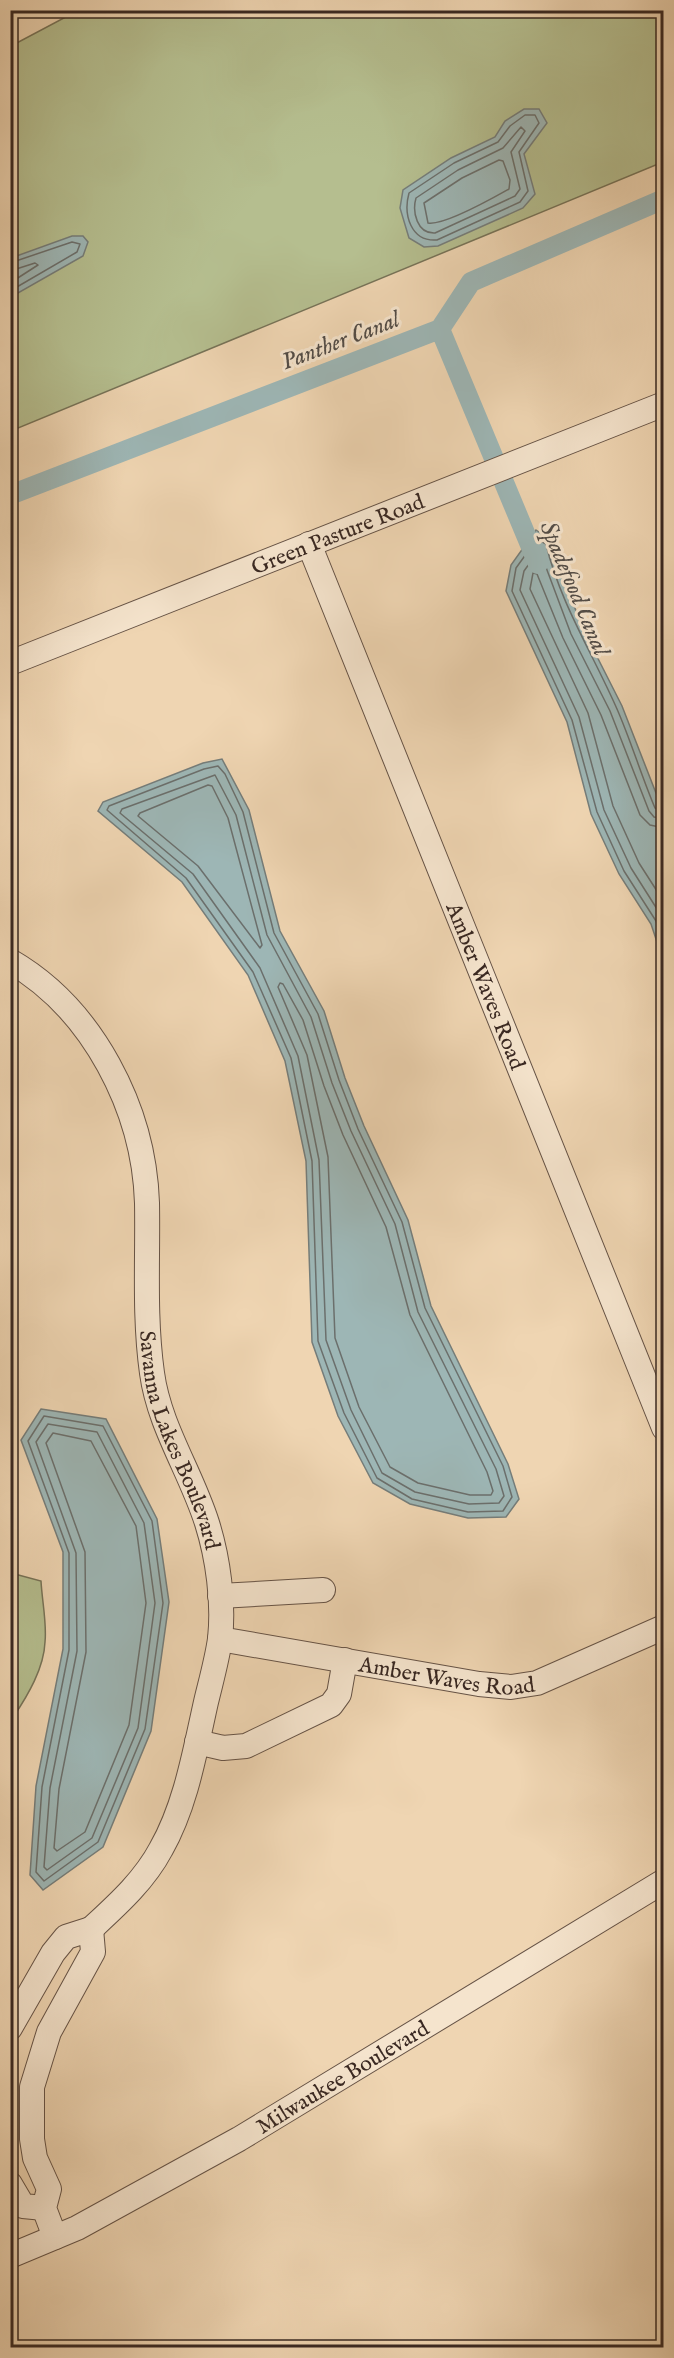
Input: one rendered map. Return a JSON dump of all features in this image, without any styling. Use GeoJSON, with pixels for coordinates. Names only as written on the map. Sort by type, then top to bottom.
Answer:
{"type":"FeatureCollection","features":[{"type":"Feature","properties":{"kind":"street","name":"Green Pasture Road"},"geometry":{"type":"LineString","coordinates":[[10,663],[663,404]]}},
{"type":"Feature","properties":{"kind":"street","name":"Amber Waves Road"},"geometry":{"type":"LineString","coordinates":[[309,544],[663,1428]]}},
{"type":"Feature","properties":{"kind":"street","name":"Savanna Lakes Boulevard"},"geometry":{"type":"LineString","coordinates":[[10,961],[51,991],[100,1050],[115,1078],[133,1123],[147,1200],[146,1310],[152,1378],[162,1414],[207,1524],[220,1596],[220,1639],[197,1742],[177,1817],[161,1850],[145,1875],[91,1929],[66,1937],[52,1953],[13,2022]]}},
{"type":"Feature","properties":{"kind":"street"},"geometry":{"type":"LineString","coordinates":[[220,1596],[323,1590]]}},
{"type":"Feature","properties":{"kind":"street","name":"Amber Waves Road"},"geometry":{"type":"LineString","coordinates":[[220,1639],[511,1687],[537,1683],[561,1674],[663,1627]]}},
{"type":"Feature","properties":{"kind":"street"},"geometry":{"type":"LineString","coordinates":[[197,1742],[223,1748],[246,1746],[331,1705],[339,1694],[345,1660]]}},
{"type":"Feature","properties":{"kind":"street","name":"Milwaukee Boulevard"},"geometry":{"type":"LineString","coordinates":[[10,2256],[55,2237],[239,2139],[663,1881]]}},
{"type":"Feature","properties":{"kind":"street"},"geometry":{"type":"LineString","coordinates":[[55,2237],[44,2208],[49,2189],[35,2158],[31,2114],[32,2087],[49,2032],[93,1952],[91,1929]]}},
{"type":"Feature","properties":{"kind":"street"},"geometry":{"type":"LineString","coordinates":[[13,2022],[49,2032]]}},
{"type":"Feature","properties":{"kind":"street"},"geometry":{"type":"LineString","coordinates":[[10,2184],[23,2206],[44,2208]]}},
{"type":"Feature","properties":{"kind":"green space"},"geometry":{"type":"Polygon","coordinates":[[[77,11],[663,11],[663,162],[11,431],[11,46],[77,11]]]}},
{"type":"Feature","properties":{"kind":"green space"},"geometry":{"type":"Polygon","coordinates":[[[11,1573],[41,1581],[45,1627],[42,1662],[30,1690],[14,1716],[10,1716],[11,1573]]]}},
{"type":"Feature","properties":{"kind":"water"},"geometry":{"type":"Polygon","coordinates":[[[524,109],[539,109],[547,123],[524,154],[535,194],[523,208],[438,246],[424,247],[409,238],[400,208],[403,190],[451,158],[495,137],[505,121],[524,109]]]}},
{"type":"Feature","properties":{"kind":"water"},"geometry":{"type":"Polygon","coordinates":[[[72,236],[83,236],[88,242],[83,256],[11,297],[11,258],[72,236]]]}},
{"type":"Feature","properties":{"kind":"water"},"geometry":{"type":"Polygon","coordinates":[[[536,530],[551,540],[583,629],[622,706],[663,811],[663,960],[651,924],[619,874],[591,814],[567,722],[506,591],[511,565],[536,530]]]}},
{"type":"Feature","properties":{"kind":"water"},"geometry":{"type":"Polygon","coordinates":[[[222,759],[249,810],[280,931],[324,1011],[345,1078],[364,1126],[408,1220],[431,1306],[508,1464],[519,1499],[506,1517],[468,1518],[410,1504],[373,1483],[338,1416],[312,1342],[306,1161],[285,1061],[248,975],[182,882],[98,811],[103,802],[203,763],[222,759]]]}},
{"type":"Feature","properties":{"kind":"water"},"geometry":{"type":"Polygon","coordinates":[[[41,1409],[106,1419],[157,1519],[169,1602],[151,1731],[103,1847],[43,1890],[30,1875],[36,1786],[63,1649],[63,1552],[21,1440],[41,1409]]]}},
{"type":"Feature","properties":{"kind":"waterway","name":"Panther Canal"},"geometry":{"type":"LineString","coordinates":[[10,495],[440,329],[471,282],[664,199]]}},
{"type":"Feature","properties":{"kind":"waterway","name":"Spadefood Canal"},"geometry":{"type":"LineString","coordinates":[[440,329],[538,564]]}}]}
